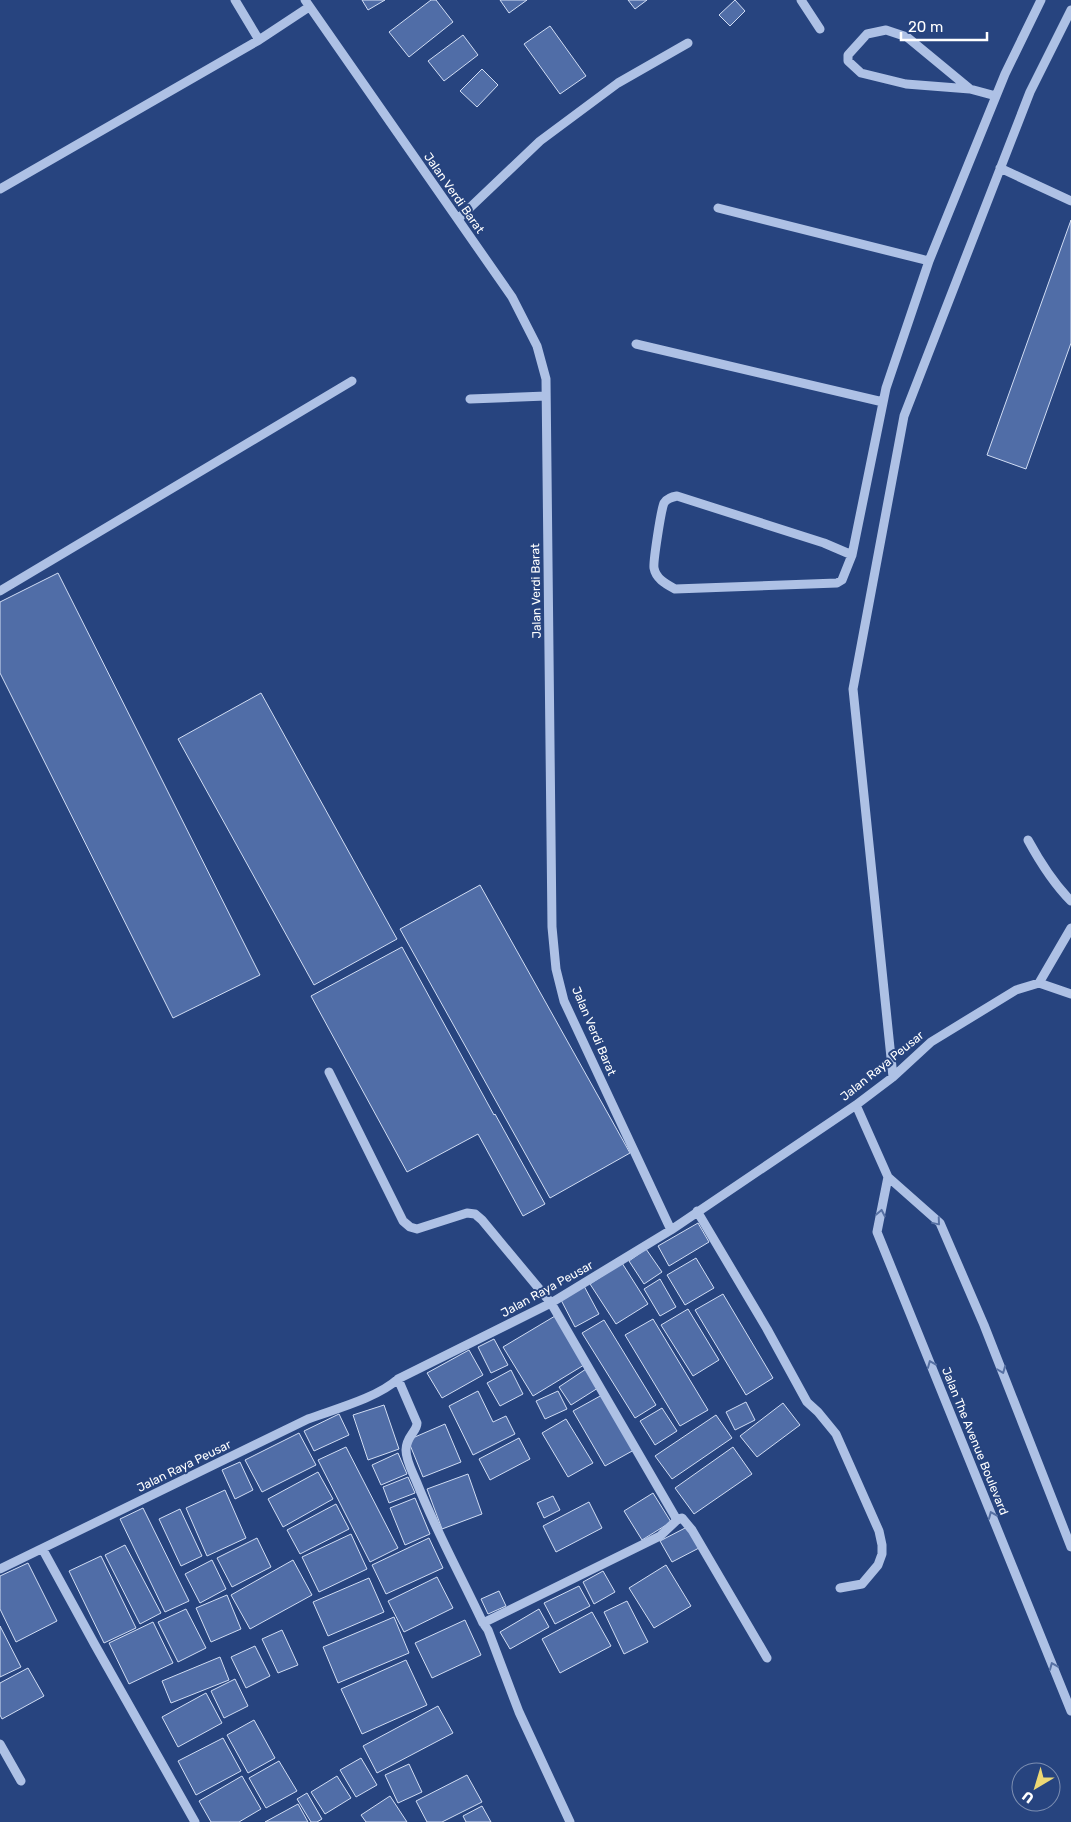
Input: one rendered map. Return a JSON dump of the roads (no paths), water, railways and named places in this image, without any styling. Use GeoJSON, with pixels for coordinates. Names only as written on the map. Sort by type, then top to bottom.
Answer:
{"type":"FeatureCollection","features":[{"type":"Feature","properties":{"kind":"street"},"geometry":{"type":"LineString","coordinates":[[236,0],[260,40]]}},
{"type":"Feature","properties":{"kind":"street"},"geometry":{"type":"LineString","coordinates":[[801,0],[820,29]]}},
{"type":"Feature","properties":{"kind":"street"},"geometry":{"type":"LineString","coordinates":[[852,555],[824,543],[677,496],[665,501],[660,520],[654,568],[661,581],[675,589],[837,583],[842,580],[852,555],[886,388],[929,260],[996,96],[1041,0]]}},
{"type":"Feature","properties":{"kind":"street"},"geometry":{"type":"LineString","coordinates":[[0,189],[260,40],[307,4]]}},
{"type":"Feature","properties":{"kind":"street","name":"Jalan Verdi Barat"},"geometry":{"type":"LineString","coordinates":[[307,4],[512,297],[537,346],[546,378],[552,927],[556,969],[564,1001],[671,1230]]}},
{"type":"Feature","properties":{"kind":"street"},"geometry":{"type":"LineString","coordinates":[[893,1077],[853,689],[904,416],[1030,92],[1071,10]]}},
{"type":"Feature","properties":{"kind":"street"},"geometry":{"type":"LineString","coordinates":[[970,89],[907,37],[886,30],[867,34],[848,55],[848,61],[861,73],[906,84],[970,89],[996,96]]}},
{"type":"Feature","properties":{"kind":"street"},"geometry":{"type":"LineString","coordinates":[[458,219],[540,141],[618,84],[688,43]]}},
{"type":"Feature","properties":{"kind":"street"},"geometry":{"type":"LineString","coordinates":[[1000,168],[1071,201]]}},
{"type":"Feature","properties":{"kind":"street"},"geometry":{"type":"LineString","coordinates":[[718,208],[929,260]]}},
{"type":"Feature","properties":{"kind":"street"},"geometry":{"type":"LineString","coordinates":[[636,344],[883,402]]}},
{"type":"Feature","properties":{"kind":"street"},"geometry":{"type":"LineString","coordinates":[[0,591],[352,381]]}},
{"type":"Feature","properties":{"kind":"street"},"geometry":{"type":"LineString","coordinates":[[470,399],[546,396]]}},
{"type":"Feature","properties":{"kind":"street"},"geometry":{"type":"LineString","coordinates":[[1028,840],[1043,867],[1071,901]]}},
{"type":"Feature","properties":{"kind":"street"},"geometry":{"type":"LineString","coordinates":[[1071,928],[1038,983],[1071,994]]}},
{"type":"Feature","properties":{"kind":"street","name":"Jalan Raya Peusar"},"geometry":{"type":"LineString","coordinates":[[0,1570],[308,1419],[358,1400],[392,1384],[398,1379],[551,1304],[671,1230],[856,1105],[893,1077],[931,1042],[1016,990],[1038,983]]}},
{"type":"Feature","properties":{"kind":"street"},"geometry":{"type":"LineString","coordinates":[[329,1072],[403,1221],[410,1227],[417,1229],[467,1213],[475,1214],[551,1304],[677,1520]]}},
{"type":"Feature","properties":{"kind":"street"},"geometry":{"type":"LineString","coordinates":[[856,1105],[888,1177],[940,1223],[984,1325],[1071,1547]]}},
{"type":"Feature","properties":{"kind":"street","name":"Jalan The Avenue Boulevard"},"geometry":{"type":"LineString","coordinates":[[888,1177],[877,1232],[1071,1711]]}},
{"type":"Feature","properties":{"kind":"street"},"geometry":{"type":"LineString","coordinates":[[697,1211],[767,1329],[807,1402],[836,1434],[878,1531],[882,1554],[878,1565],[862,1584],[840,1588]]}},
{"type":"Feature","properties":{"kind":"street"},"geometry":{"type":"LineString","coordinates":[[398,1379],[418,1426],[408,1438],[406,1452],[408,1459],[431,1518],[488,1630],[519,1712],[570,1822]]}},
{"type":"Feature","properties":{"kind":"street"},"geometry":{"type":"LineString","coordinates":[[483,1623],[660,1536],[677,1520],[682,1518],[692,1530],[767,1658]]}},
{"type":"Feature","properties":{"kind":"street"},"geometry":{"type":"LineString","coordinates":[[43,1550],[195,1822]]}},
{"type":"Feature","properties":{"kind":"street"},"geometry":{"type":"LineString","coordinates":[[0,1744],[21,1781]]}}]}
